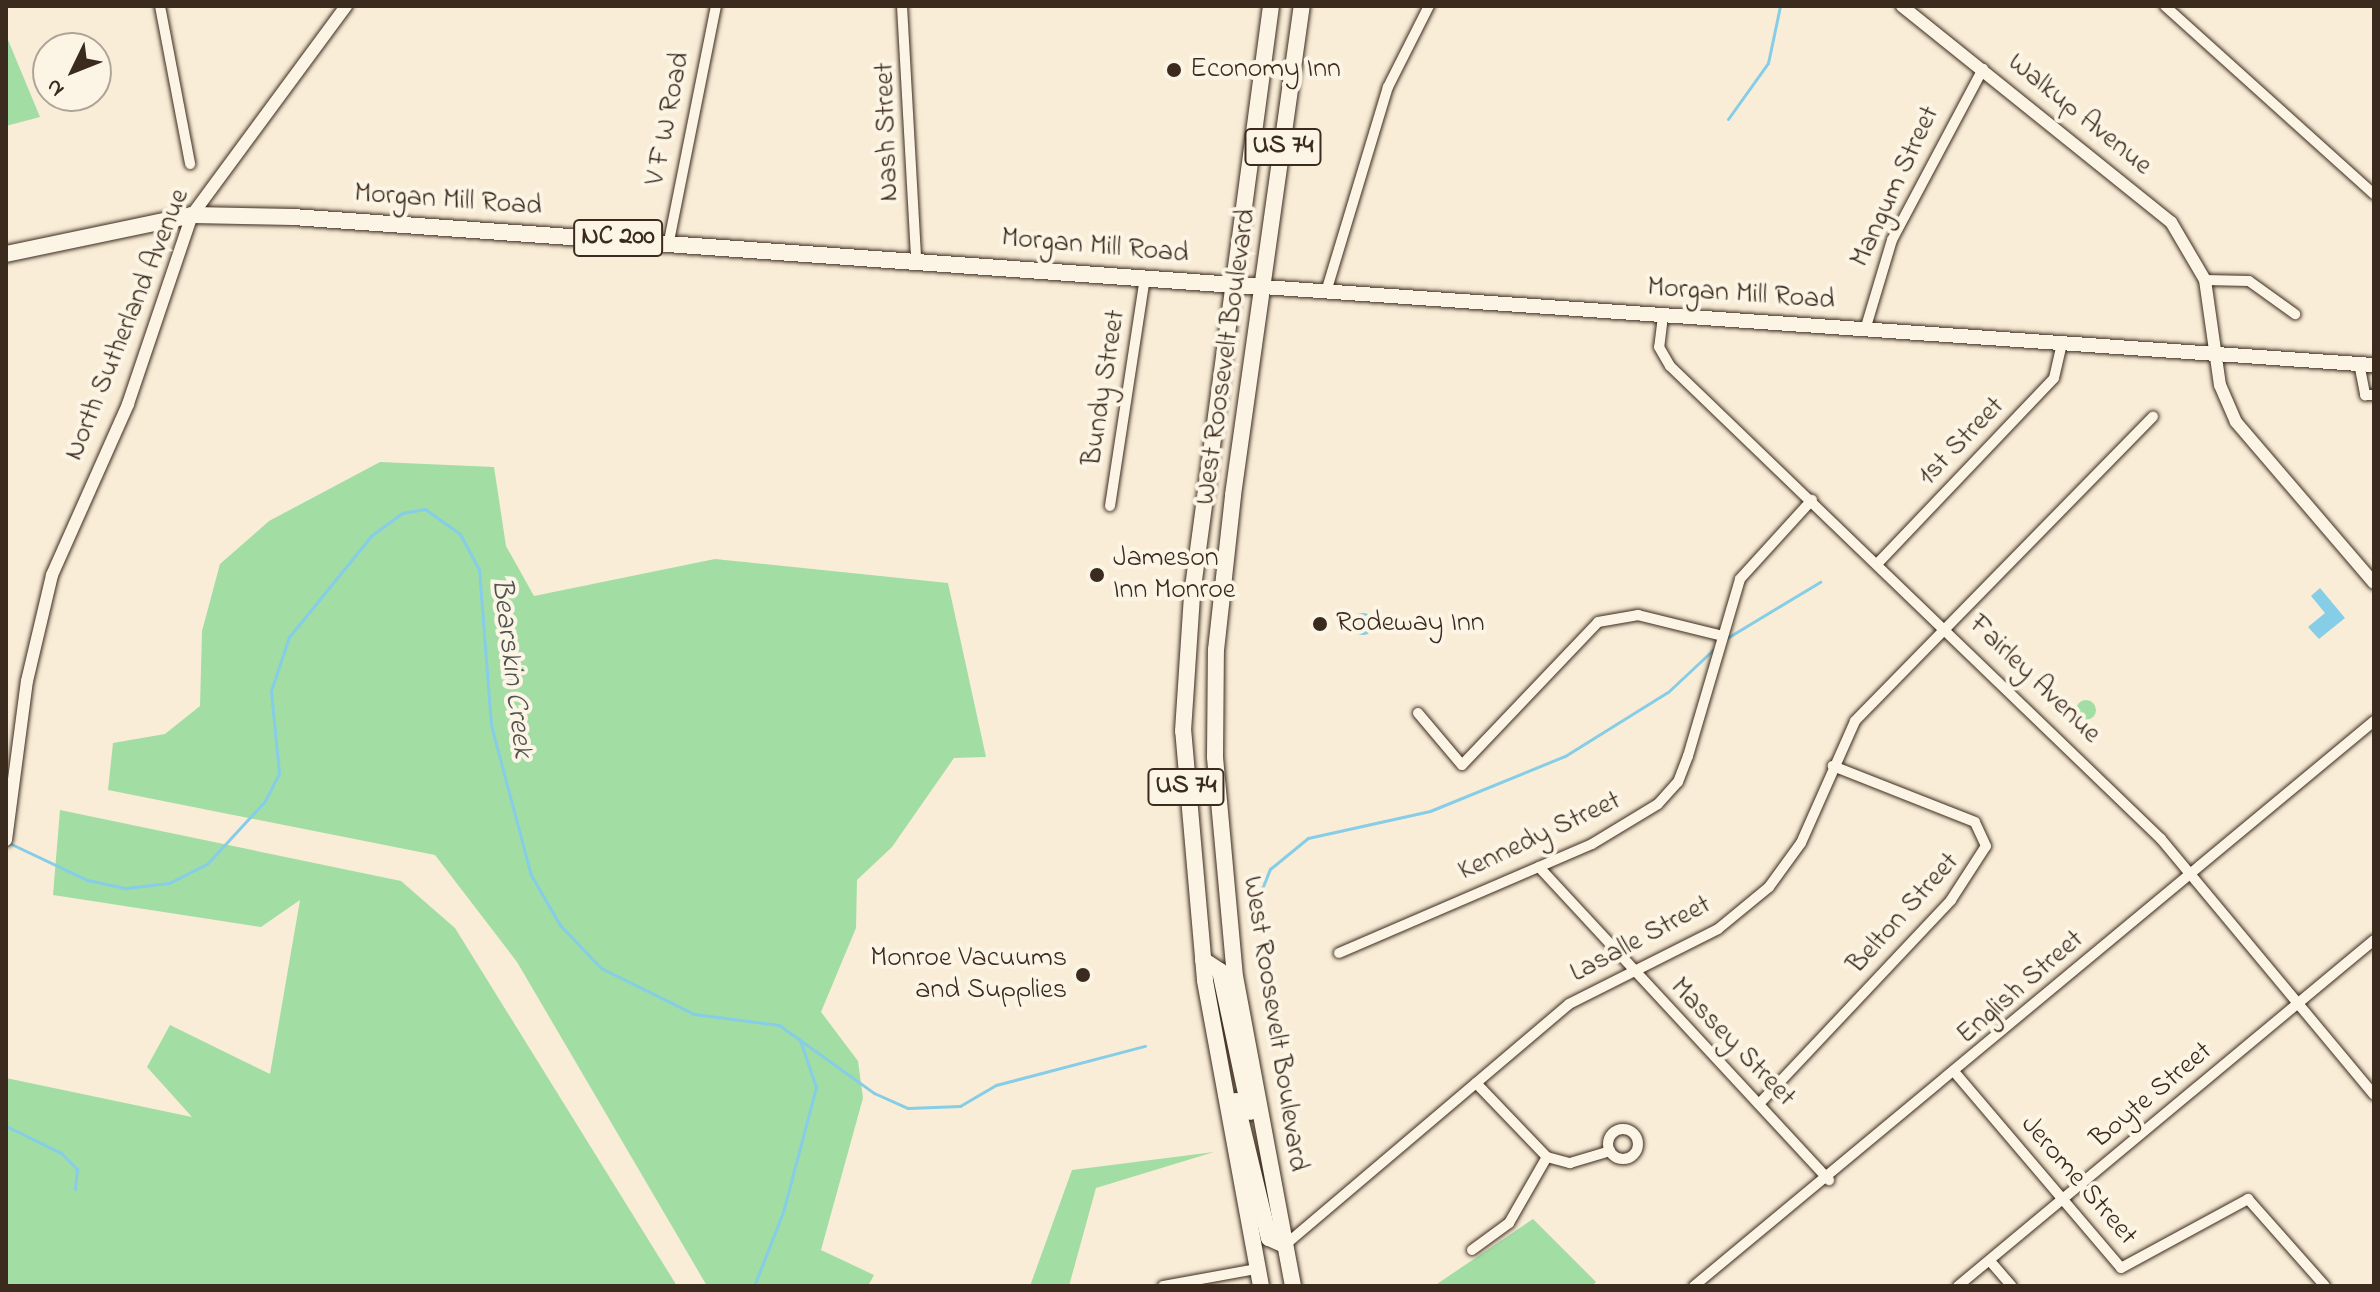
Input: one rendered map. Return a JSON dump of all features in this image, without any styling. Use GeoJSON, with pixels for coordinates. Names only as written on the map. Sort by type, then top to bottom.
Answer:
{"type":"FeatureCollection","features":[{"type":"Feature","properties":{"kind":"main road","name":"West Roosevelt Boulevard"},"geometry":{"type":"LineString","coordinates":[[1259,1278],[1203,960],[1183,731],[1192,595],[1271,6]]}},
{"type":"Feature","properties":{"kind":"main road","name":"West Roosevelt Boulevard"},"geometry":{"type":"LineString","coordinates":[[1293,1286],[1235,977],[1215,757],[1216,650],[1302,6]]}},
{"type":"Feature","properties":{"kind":"main road","name":"Morgan Mill Road"},"geometry":{"type":"LineString","coordinates":[[6,254],[192,215],[669,241],[1326,292],[2367,364]]}},
{"type":"Feature","properties":{"kind":"main road"},"geometry":{"type":"LineString","coordinates":[[1203,960],[1220,971],[1244,1091],[1269,1157]]}},
{"type":"Feature","properties":{"kind":"main road"},"geometry":{"type":"LineString","coordinates":[[1218,1051],[1269,1238],[1285,1245]]}},
{"type":"Feature","properties":{"kind":"street"},"geometry":{"type":"LineString","coordinates":[[160,6],[190,164]]}},
{"type":"Feature","properties":{"kind":"street","name":"North Sutherland Avenue"},"geometry":{"type":"LineString","coordinates":[[6,840],[14,779],[52,575],[128,404],[192,215],[346,6]]}},
{"type":"Feature","properties":{"kind":"street","name":"V F W Road"},"geometry":{"type":"LineString","coordinates":[[669,241],[716,6]]}},
{"type":"Feature","properties":{"kind":"street","name":"Nash Street"},"geometry":{"type":"LineString","coordinates":[[902,6],[916,258]]}},
{"type":"Feature","properties":{"kind":"street"},"geometry":{"type":"LineString","coordinates":[[1326,292],[1388,87],[1429,6]]}},
{"type":"Feature","properties":{"kind":"street","name":"Walkup Avenue"},"geometry":{"type":"LineString","coordinates":[[1902,6],[2171,222],[2205,280],[2221,355],[2220,385],[2236,422],[2373,579]]}},
{"type":"Feature","properties":{"kind":"street"},"geometry":{"type":"LineString","coordinates":[[2165,6],[2374,194]]}},
{"type":"Feature","properties":{"kind":"street","name":"Mangum Street"},"geometry":{"type":"LineString","coordinates":[[1865,330],[1892,240],[1983,69]]}},
{"type":"Feature","properties":{"kind":"street","name":"Bundy Street"},"geometry":{"type":"LineString","coordinates":[[1110,506],[1145,278]]}},
{"type":"Feature","properties":{"kind":"street"},"geometry":{"type":"LineString","coordinates":[[2205,280],[2249,281],[2295,314]]}},
{"type":"Feature","properties":{"kind":"street","name":"Fairley Avenue"},"geometry":{"type":"LineString","coordinates":[[1663,316],[1663,357],[1945,627],[2191,876],[2374,1095]]}},
{"type":"Feature","properties":{"kind":"street","name":"1st Street"},"geometry":{"type":"LineString","coordinates":[[1878,563],[2054,378],[2062,344]]}},
{"type":"Feature","properties":{"kind":"street"},"geometry":{"type":"LineString","coordinates":[[2367,364],[2365,395],[2374,395]]}},
{"type":"Feature","properties":{"kind":"street","name":"Lasalle Street"},"geometry":{"type":"LineString","coordinates":[[1285,1245],[1569,1004],[1718,929],[1769,887],[1801,843],[1855,721],[2153,417]]}},
{"type":"Feature","properties":{"kind":"street","name":"Kennedy Street"},"geometry":{"type":"LineString","coordinates":[[1339,953],[1539,867],[1642,817],[1678,782],[1719,635],[1742,576],[1812,500]]}},
{"type":"Feature","properties":{"kind":"street"},"geometry":{"type":"LineString","coordinates":[[1418,713],[1462,765],[1612,616],[1719,635]]}},
{"type":"Feature","properties":{"kind":"street","name":"English Street"},"geometry":{"type":"LineString","coordinates":[[1694,1286],[1957,1075],[2374,721]]}},
{"type":"Feature","properties":{"kind":"street","name":"Belton Street"},"geometry":{"type":"LineString","coordinates":[[1759,1104],[1951,900],[1986,846],[1975,822],[1833,766]]}},
{"type":"Feature","properties":{"kind":"street","name":"Massey Street"},"geometry":{"type":"LineString","coordinates":[[1539,867],[1631,973],[1829,1180]]}},
{"type":"Feature","properties":{"kind":"street","name":"Boyte Street"},"geometry":{"type":"LineString","coordinates":[[1958,1286],[2063,1203],[2374,940]]}},
{"type":"Feature","properties":{"kind":"street","name":"Jerome Street"},"geometry":{"type":"LineString","coordinates":[[1957,1075],[2121,1268],[2219,1209],[2248,1199],[2325,1286]]}},
{"type":"Feature","properties":{"kind":"street"},"geometry":{"type":"LineString","coordinates":[[1476,1083],[1547,1157],[1570,1163],[1610,1151]]}},
{"type":"Feature","properties":{"kind":"street"},"geometry":{"type":"LineString","coordinates":[[1472,1250],[1515,1215],[1547,1157]]}},
{"type":"Feature","properties":{"kind":"street"},"geometry":{"type":"LineString","coordinates":[[1990,1261],[2012,1286]]}},
{"type":"Feature","properties":{"kind":"street"},"geometry":{"type":"LineString","coordinates":[[1163,1286],[1259,1278]]}},
{"type":"Feature","properties":{"kind":"green space"},"geometry":{"type":"Polygon","coordinates":[[[6,35],[32,98],[32,112],[38,112],[40,117],[6,126],[6,35]]]}},
{"type":"Feature","properties":{"kind":"green space"},"geometry":{"type":"Polygon","coordinates":[[[380,462],[494,467],[506,546],[534,596],[715,559],[948,583],[986,757],[954,758],[892,847],[857,880],[856,928],[821,1012],[858,1061],[863,1098],[821,1250],[874,1275],[868,1286],[707,1286],[517,962],[435,855],[108,790],[113,743],[165,734],[200,706],[202,631],[220,564],[269,521],[380,462]]]}},
{"type":"Feature","properties":{"kind":"green space"},"geometry":{"type":"Polygon","coordinates":[[[2082,700],[2090,700],[2096,710],[2090,720],[2082,720],[2076,714],[2076,706],[2082,700]]]}},
{"type":"Feature","properties":{"kind":"green space"},"geometry":{"type":"Polygon","coordinates":[[[60,810],[401,881],[455,928],[677,1286],[6,1286],[6,1078],[192,1117],[147,1067],[170,1025],[270,1074],[300,900],[261,927],[53,895],[60,810]]]}},
{"type":"Feature","properties":{"kind":"green space"},"geometry":{"type":"Polygon","coordinates":[[[1214,1152],[1096,1188],[1069,1286],[1030,1286],[1072,1170],[1214,1152]]]}},
{"type":"Feature","properties":{"kind":"green space"},"geometry":{"type":"Polygon","coordinates":[[[1533,1219],[1596,1282],[1592,1286],[1434,1286],[1533,1219]]]}},
{"type":"Feature","properties":{"kind":"water"},"geometry":{"type":"Polygon","coordinates":[[[2320,588],[2345,618],[2319,639],[2308,627],[2325,613],[2311,596],[2320,588]]]}},
{"type":"Feature","properties":{"kind":"water"},"geometry":{"type":"Polygon","coordinates":[[[1363,613],[1371,616],[1374,624],[1371,632],[1363,635],[1355,632],[1352,624],[1355,616],[1363,613]]]}},
{"type":"Feature","properties":{"kind":"waterway"},"geometry":{"type":"LineString","coordinates":[[1728,119],[1768,63],[1780,6]]}},
{"type":"Feature","properties":{"kind":"waterway","name":"Bearskin Creek"},"geometry":{"type":"LineString","coordinates":[[7,842],[87,880],[126,888],[169,883],[207,864],[265,801],[279,773],[271,691],[289,637],[372,535],[402,513],[425,509],[460,534],[479,569],[491,725],[531,875],[560,925],[601,968],[694,1014],[779,1025],[874,1093],[908,1108],[960,1106],[996,1085],[1145,1046]]}},
{"type":"Feature","properties":{"kind":"waterway"},"geometry":{"type":"LineString","coordinates":[[1727,638],[1820,582]]}},
{"type":"Feature","properties":{"kind":"waterway"},"geometry":{"type":"LineString","coordinates":[[1255,906],[1270,869],[1308,838],[1430,811],[1565,756],[1668,692],[1715,648]]}},
{"type":"Feature","properties":{"kind":"waterway","name":"Bearskin Creek"},"geometry":{"type":"LineString","coordinates":[[754,1286],[783,1212],[816,1087],[800,1040]]}},
{"type":"Feature","properties":{"kind":"waterway"},"geometry":{"type":"LineString","coordinates":[[6,1126],[61,1153],[77,1169],[75,1189]]}},
{"type":"Feature","properties":{"kind":"place","name":"Economy Inn"},"geometry":{"type":"Point","coordinates":[1174,70]}},
{"type":"Feature","properties":{"kind":"place","name":"Jameson Inn Monroe"},"geometry":{"type":"Point","coordinates":[1097,575]}},
{"type":"Feature","properties":{"kind":"place","name":"Rodeway Inn"},"geometry":{"type":"Point","coordinates":[1320,624]}},
{"type":"Feature","properties":{"kind":"place","name":"Monroe Vacuums and Supplies"},"geometry":{"type":"Point","coordinates":[1083,975]}}]}
